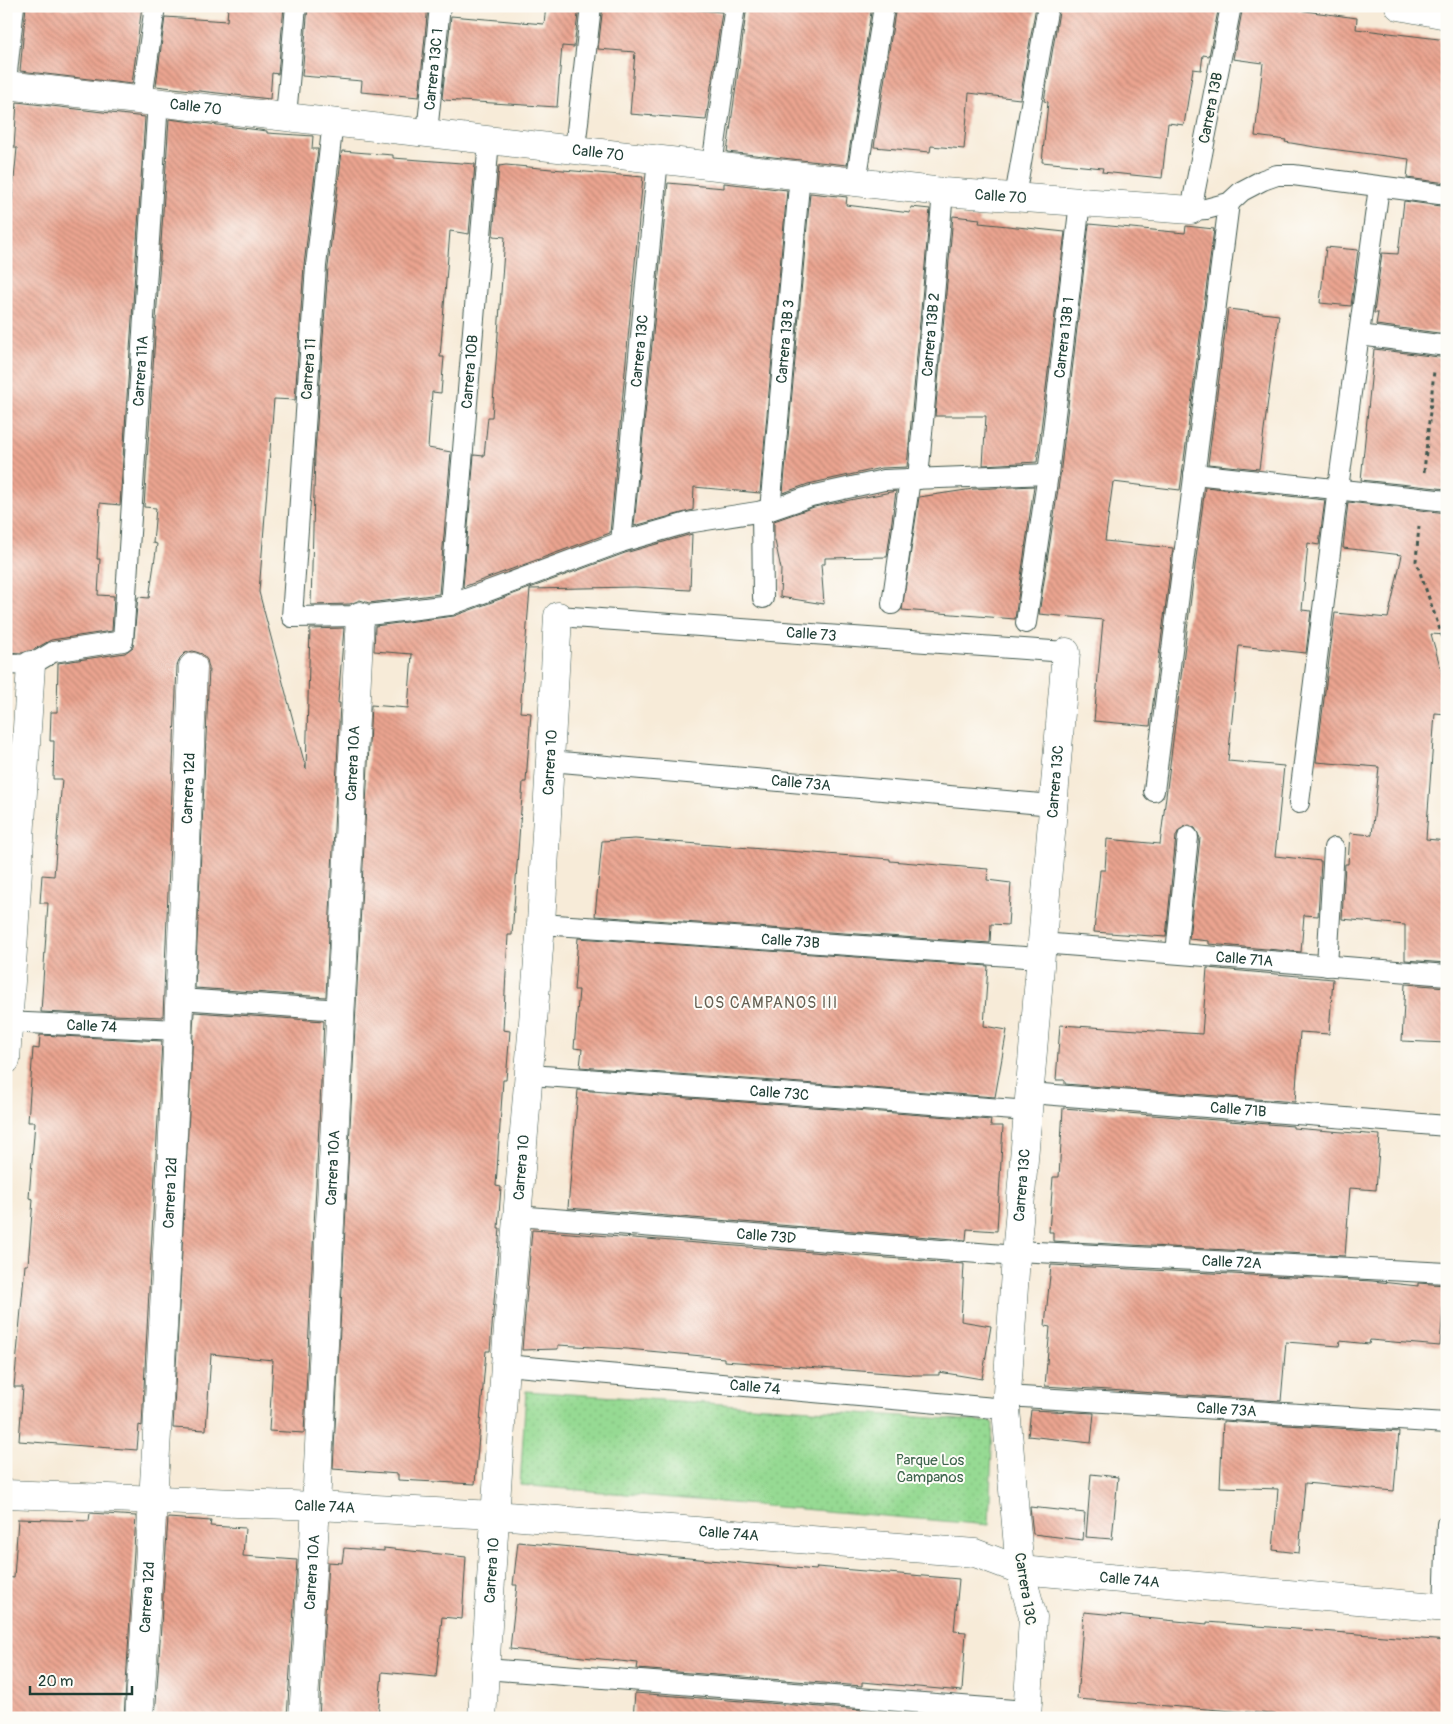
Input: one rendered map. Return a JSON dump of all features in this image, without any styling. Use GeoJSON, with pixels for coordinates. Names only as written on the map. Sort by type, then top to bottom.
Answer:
{"type":"FeatureCollection","features":[{"type":"Feature","properties":{"kind":"street"},"geometry":{"type":"LineString","coordinates":[[1399,6],[1447,15]]}},
{"type":"Feature","properties":{"kind":"street","name":"Calle 70"},"geometry":{"type":"LineString","coordinates":[[6,84],[944,192],[1191,210]]}},
{"type":"Feature","properties":{"kind":"street","name":"Carrera 10A"},"geometry":{"type":"LineString","coordinates":[[303,1718],[316,1506],[360,616]]}},
{"type":"Feature","properties":{"kind":"street","name":"Carrera 10"},"geometry":{"type":"LineString","coordinates":[[482,1718],[505,1364],[541,924],[558,616]]}},
{"type":"Feature","properties":{"kind":"street","name":"Carrera 13C"},"geometry":{"type":"LineString","coordinates":[[1028,1714],[1033,1617],[1020,1570],[1007,1403],[1017,1253],[1066,652]]}},
{"type":"Feature","properties":{"kind":"street"},"geometry":{"type":"LineString","coordinates":[[6,1060],[19,664]]}},
{"type":"Feature","properties":{"kind":"street","name":"Carrera 12d"},"geometry":{"type":"LineString","coordinates":[[139,1718],[154,1500],[180,999],[193,667]]}},
{"type":"Feature","properties":{"kind":"street","name":"Calle 74A"},"geometry":{"type":"LineString","coordinates":[[6,1494],[316,1506],[495,1516],[975,1553],[1020,1570],[1445,1608]]}},
{"type":"Feature","properties":{"kind":"lane"},"geometry":{"type":"LineString","coordinates":[[6,84],[14,6]]}},
{"type":"Feature","properties":{"kind":"lane","name":"Carrera 11A"},"geometry":{"type":"LineString","coordinates":[[19,664],[53,652],[123,641],[155,6]]}},
{"type":"Feature","properties":{"kind":"lane"},"geometry":{"type":"LineString","coordinates":[[286,116],[296,6]]}},
{"type":"Feature","properties":{"kind":"lane","name":"Carrera 13C 1"},"geometry":{"type":"LineString","coordinates":[[427,133],[440,6]]}},
{"type":"Feature","properties":{"kind":"lane"},"geometry":{"type":"LineString","coordinates":[[575,150],[591,6]]}},
{"type":"Feature","properties":{"kind":"lane"},"geometry":{"type":"LineString","coordinates":[[712,165],[734,6]]}},
{"type":"Feature","properties":{"kind":"lane"},"geometry":{"type":"LineString","coordinates":[[856,182],[884,6]]}},
{"type":"Feature","properties":{"kind":"lane"},"geometry":{"type":"LineString","coordinates":[[1015,197],[1048,6]]}},
{"type":"Feature","properties":{"kind":"lane","name":"Carrera 13B"},"geometry":{"type":"LineString","coordinates":[[1191,210],[1231,6]]}},
{"type":"Feature","properties":{"kind":"lane","name":"Carrera 11"},"geometry":{"type":"LineString","coordinates":[[333,122],[316,266],[292,617],[360,616]]}},
{"type":"Feature","properties":{"kind":"lane","name":"Carrera 10B"},"geometry":{"type":"LineString","coordinates":[[450,605],[489,140]]}},
{"type":"Feature","properties":{"kind":"lane","name":"Carrera 13C"},"geometry":{"type":"LineString","coordinates":[[620,542],[658,159]]}},
{"type":"Feature","properties":{"kind":"lane","name":"Carrera 13B 3"},"geometry":{"type":"LineString","coordinates":[[763,598],[766,511],[800,174]]}},
{"type":"Feature","properties":{"kind":"lane"},"geometry":{"type":"LineString","coordinates":[[1191,210],[1206,209],[1229,203],[1242,192],[1276,176],[1293,175],[1447,195]]}},
{"type":"Feature","properties":{"kind":"lane"},"geometry":{"type":"LineString","coordinates":[[1299,803],[1338,488],[1379,186]]}},
{"type":"Feature","properties":{"kind":"lane","name":"Carrera 13B 2"},"geometry":{"type":"LineString","coordinates":[[892,604],[914,479],[944,192]]}},
{"type":"Feature","properties":{"kind":"lane","name":"Carrera 13B 1"},"geometry":{"type":"LineString","coordinates":[[1026,623],[1048,474],[1080,202]]}},
{"type":"Feature","properties":{"kind":"lane"},"geometry":{"type":"LineString","coordinates":[[1154,791],[1229,203]]}},
{"type":"Feature","properties":{"kind":"lane"},"geometry":{"type":"LineString","coordinates":[[1359,335],[1447,346]]}},
{"type":"Feature","properties":{"kind":"lane"},"geometry":{"type":"LineString","coordinates":[[360,616],[450,605],[620,542],[687,523],[766,511],[811,496],[884,480],[1048,474]]}},
{"type":"Feature","properties":{"kind":"lane"},"geometry":{"type":"LineString","coordinates":[[1194,474],[1447,501]]}},
{"type":"Feature","properties":{"kind":"lane","name":"Calle 73"},"geometry":{"type":"LineString","coordinates":[[558,616],[1066,652]]}},
{"type":"Feature","properties":{"kind":"lane","name":"Calle 73A"},"geometry":{"type":"LineString","coordinates":[[550,761],[1053,805]]}},
{"type":"Feature","properties":{"kind":"lane"},"geometry":{"type":"LineString","coordinates":[[1176,953],[1188,837]]}},
{"type":"Feature","properties":{"kind":"lane"},"geometry":{"type":"LineString","coordinates":[[1327,966],[1334,848]]}},
{"type":"Feature","properties":{"kind":"lane","name":"Calle 73B"},"geometry":{"type":"LineString","coordinates":[[541,924],[1041,950]]}},
{"type":"Feature","properties":{"kind":"lane","name":"Calle 71A"},"geometry":{"type":"LineString","coordinates":[[1041,950],[1176,953],[1447,975]]}},
{"type":"Feature","properties":{"kind":"lane"},"geometry":{"type":"LineString","coordinates":[[180,999],[341,1010]]}},
{"type":"Feature","properties":{"kind":"lane","name":"Calle 74"},"geometry":{"type":"LineString","coordinates":[[7,1022],[178,1030]]}},
{"type":"Feature","properties":{"kind":"lane","name":"Calle 73C"},"geometry":{"type":"LineString","coordinates":[[530,1075],[1030,1102]]}},
{"type":"Feature","properties":{"kind":"lane","name":"Calle 71B"},"geometry":{"type":"LineString","coordinates":[[1030,1102],[1447,1126]]}},
{"type":"Feature","properties":{"kind":"lane","name":"Calle 73D"},"geometry":{"type":"LineString","coordinates":[[517,1216],[1017,1253]]}},
{"type":"Feature","properties":{"kind":"lane","name":"Calle 72A"},"geometry":{"type":"LineString","coordinates":[[1017,1253],[1447,1273]]}},
{"type":"Feature","properties":{"kind":"lane","name":"Calle 74"},"geometry":{"type":"LineString","coordinates":[[505,1364],[1007,1403]]}},
{"type":"Feature","properties":{"kind":"lane","name":"Calle 73A"},"geometry":{"type":"LineString","coordinates":[[1007,1403],[1447,1424]]}},
{"type":"Feature","properties":{"kind":"lane"},"geometry":{"type":"LineString","coordinates":[[1445,1608],[1447,1524]]}},
{"type":"Feature","properties":{"kind":"lane"},"geometry":{"type":"LineString","coordinates":[[485,1669],[1028,1714]]}},
{"type":"Feature","properties":{"kind":"green space","name":"Parque Los Campanos"},"geometry":{"type":"Polygon","coordinates":[[[526,1391],[993,1422],[989,1525],[520,1485],[526,1391]]]}},
{"type":"Feature","properties":{"kind":"building"},"geometry":{"type":"Polygon","coordinates":[[[26,6],[86,10],[86,6],[142,6],[132,84],[20,71],[26,6]]]}},
{"type":"Feature","properties":{"kind":"building"},"geometry":{"type":"Polygon","coordinates":[[[228,6],[284,6],[278,74],[272,73],[270,99],[156,86],[165,17],[227,21],[228,6]]]}},
{"type":"Feature","properties":{"kind":"building"},"geometry":{"type":"Polygon","coordinates":[[[308,6],[428,6],[419,97],[361,92],[362,81],[302,76],[308,6]]]}},
{"type":"Feature","properties":{"kind":"building"},"geometry":{"type":"Polygon","coordinates":[[[546,6],[579,6],[574,47],[562,46],[557,107],[444,100],[442,98],[451,16],[544,24],[546,6]]]}},
{"type":"Feature","properties":{"kind":"building"},"geometry":{"type":"Polygon","coordinates":[[[603,6],[651,6],[722,12],[706,120],[630,114],[635,52],[598,49],[603,6]]]}},
{"type":"Feature","properties":{"kind":"building"},"geometry":{"type":"Polygon","coordinates":[[[747,6],[872,6],[847,165],[727,152],[747,6]]]}},
{"type":"Feature","properties":{"kind":"building"},"geometry":{"type":"Polygon","coordinates":[[[896,6],[1036,6],[1020,99],[969,93],[964,149],[931,146],[930,152],[874,147],[896,6]]]}},
{"type":"Feature","properties":{"kind":"building"},"geometry":{"type":"Polygon","coordinates":[[[1060,6],[1219,6],[1209,56],[1203,55],[1201,70],[1193,69],[1184,125],[1168,123],[1162,178],[1102,172],[1103,168],[1042,162],[1048,102],[1044,101],[1060,6]]]}},
{"type":"Feature","properties":{"kind":"building"},"geometry":{"type":"Polygon","coordinates":[[[1243,6],[1268,6],[1357,18],[1356,29],[1447,40],[1447,183],[1407,178],[1409,159],[1315,147],[1285,142],[1286,140],[1255,136],[1263,63],[1233,59],[1243,6]]]}},
{"type":"Feature","properties":{"kind":"building"},"geometry":{"type":"Polygon","coordinates":[[[17,102],[145,117],[120,505],[100,503],[97,559],[100,559],[98,595],[114,596],[112,631],[51,640],[33,650],[22,653],[6,652],[6,262],[17,148],[14,148],[17,102]]]}},
{"type":"Feature","properties":{"kind":"building"},"geometry":{"type":"Polygon","coordinates":[[[169,119],[267,131],[267,133],[313,136],[312,149],[318,149],[304,265],[295,400],[274,399],[259,592],[306,769],[310,629],[344,628],[338,703],[340,703],[326,997],[195,988],[209,668],[207,660],[202,654],[193,651],[185,653],[180,658],[177,666],[163,1017],[41,1012],[48,903],[40,903],[42,875],[54,876],[62,779],[53,779],[54,741],[50,741],[51,712],[57,712],[58,663],[125,653],[133,647],[138,597],[149,598],[157,544],[153,543],[156,508],[144,507],[169,119]]]}},
{"type":"Feature","properties":{"kind":"building"},"geometry":{"type":"Polygon","coordinates":[[[342,151],[393,155],[393,158],[475,164],[469,234],[450,231],[440,357],[444,357],[441,393],[432,392],[428,448],[451,452],[439,594],[369,603],[360,600],[350,604],[311,605],[315,453],[328,267],[342,151]]]}},
{"type":"Feature","properties":{"kind":"building"},"geometry":{"type":"Polygon","coordinates":[[[506,165],[643,177],[610,533],[463,587],[474,455],[484,456],[488,417],[492,417],[505,237],[493,236],[499,166],[506,165]]]}},
{"type":"Feature","properties":{"kind":"building"},"geometry":{"type":"Polygon","coordinates":[[[668,183],[724,188],[724,183],[787,190],[760,493],[694,487],[693,510],[634,526],[668,183]]]}},
{"type":"Feature","properties":{"kind":"building"},"geometry":{"type":"Polygon","coordinates":[[[810,193],[847,197],[846,205],[910,213],[911,207],[930,209],[907,467],[881,468],[808,484],[783,493],[810,193]]]}},
{"type":"Feature","properties":{"kind":"building"},"geometry":{"type":"Polygon","coordinates":[[[1404,201],[1447,207],[1447,334],[1376,325],[1378,313],[1374,313],[1382,253],[1398,254],[1404,201]]]}},
{"type":"Feature","properties":{"kind":"building"},"geometry":{"type":"Polygon","coordinates":[[[953,216],[980,219],[979,223],[1065,232],[1037,462],[983,465],[986,416],[935,416],[953,216]]]}},
{"type":"Feature","properties":{"kind":"building"},"geometry":{"type":"Polygon","coordinates":[[[1089,224],[1185,233],[1186,226],[1214,229],[1180,490],[1113,482],[1105,541],[1173,548],[1150,726],[1094,721],[1103,620],[1039,614],[1060,476],[1089,224]]]}},
{"type":"Feature","properties":{"kind":"building"},"geometry":{"type":"Polygon","coordinates":[[[1326,247],[1358,250],[1351,306],[1320,303],[1326,247]]]}},
{"type":"Feature","properties":{"kind":"building"},"geometry":{"type":"Polygon","coordinates":[[[1228,309],[1279,315],[1259,469],[1208,464],[1228,309]]]}},
{"type":"Feature","properties":{"kind":"building"},"geometry":{"type":"Polygon","coordinates":[[[1374,349],[1447,358],[1447,489],[1361,480],[1374,349]]]}},
{"type":"Feature","properties":{"kind":"building"},"geometry":{"type":"Polygon","coordinates":[[[1034,486],[1015,619],[902,610],[919,497],[973,489],[1034,486]]]}},
{"type":"Feature","properties":{"kind":"building"},"geometry":{"type":"Polygon","coordinates":[[[1205,487],[1325,500],[1319,545],[1308,543],[1302,610],[1311,611],[1306,653],[1239,646],[1228,761],[1284,766],[1275,856],[1321,861],[1318,916],[1304,915],[1301,952],[1209,944],[1209,941],[1189,939],[1200,838],[1195,828],[1189,825],[1179,830],[1176,836],[1166,937],[1094,932],[1100,870],[1105,870],[1107,839],[1160,844],[1205,487]]]}},
{"type":"Feature","properties":{"kind":"building"},"geometry":{"type":"Polygon","coordinates":[[[896,491],[887,557],[825,558],[825,564],[821,564],[824,604],[780,597],[781,569],[774,536],[774,521],[814,507],[896,491]]]}},
{"type":"Feature","properties":{"kind":"building"},"geometry":{"type":"Polygon","coordinates":[[[1348,502],[1447,513],[1447,635],[1431,634],[1447,691],[1447,714],[1435,713],[1426,839],[1447,841],[1447,963],[1405,960],[1405,925],[1342,919],[1345,864],[1348,864],[1350,833],[1372,835],[1379,767],[1316,762],[1335,613],[1388,618],[1402,555],[1343,548],[1348,502]]]}},
{"type":"Feature","properties":{"kind":"building"},"geometry":{"type":"Polygon","coordinates":[[[692,534],[690,590],[635,587],[530,589],[520,712],[531,713],[526,782],[523,782],[512,935],[508,935],[503,1030],[510,1031],[506,1080],[503,1080],[496,1186],[501,1187],[498,1228],[500,1228],[490,1351],[486,1351],[475,1484],[398,1480],[398,1474],[333,1469],[371,705],[408,708],[412,654],[374,651],[375,626],[454,616],[625,553],[692,534]]]}},
{"type":"Feature","properties":{"kind":"building"},"geometry":{"type":"Polygon","coordinates":[[[635,839],[890,859],[890,861],[988,869],[987,880],[1011,883],[1008,925],[991,924],[990,943],[595,916],[602,841],[635,839]]]}},
{"type":"Feature","properties":{"kind":"building"},"geometry":{"type":"Polygon","coordinates":[[[578,938],[988,966],[984,1026],[1007,1030],[995,1097],[580,1067],[582,1049],[574,1048],[579,990],[574,990],[578,938]]]}},
{"type":"Feature","properties":{"kind":"building"},"geometry":{"type":"Polygon","coordinates":[[[1207,968],[1333,979],[1329,1034],[1300,1032],[1295,1102],[1065,1084],[1065,1080],[1056,1080],[1060,1025],[1202,1034],[1207,968]]]}},
{"type":"Feature","properties":{"kind":"building"},"geometry":{"type":"Polygon","coordinates":[[[1405,984],[1447,987],[1447,1043],[1402,1041],[1405,984]]]}},
{"type":"Feature","properties":{"kind":"building"},"geometry":{"type":"Polygon","coordinates":[[[194,1012],[324,1021],[304,1433],[269,1431],[273,1360],[211,1354],[206,1430],[173,1428],[194,1012]]]}},
{"type":"Feature","properties":{"kind":"building"},"geometry":{"type":"Polygon","coordinates":[[[40,1035],[162,1041],[142,1426],[139,1425],[137,1450],[19,1441],[23,1387],[14,1387],[25,1265],[28,1265],[33,1199],[29,1198],[35,1122],[28,1122],[33,1048],[39,1049],[40,1035]]]}},
{"type":"Feature","properties":{"kind":"building"},"geometry":{"type":"Polygon","coordinates":[[[578,1090],[991,1120],[990,1126],[1003,1126],[997,1231],[967,1229],[966,1240],[568,1208],[578,1090]]]}},
{"type":"Feature","properties":{"kind":"building"},"geometry":{"type":"Polygon","coordinates":[[[1063,1108],[1293,1126],[1293,1128],[1380,1135],[1376,1190],[1350,1188],[1345,1256],[1053,1241],[1053,1232],[1049,1232],[1053,1177],[1059,1177],[1063,1108]]]}},
{"type":"Feature","properties":{"kind":"building"},"geometry":{"type":"Polygon","coordinates":[[[532,1230],[964,1264],[961,1321],[991,1326],[982,1379],[939,1372],[939,1375],[915,1375],[724,1361],[724,1358],[627,1349],[558,1345],[558,1349],[522,1350],[532,1230]]]}},
{"type":"Feature","properties":{"kind":"building"},"geometry":{"type":"Polygon","coordinates":[[[1051,1265],[1372,1281],[1418,1286],[1418,1283],[1445,1285],[1440,1346],[1370,1340],[1369,1344],[1340,1341],[1339,1346],[1286,1342],[1281,1401],[1045,1386],[1050,1327],[1045,1326],[1051,1265]]]}},
{"type":"Feature","properties":{"kind":"building"},"geometry":{"type":"Polygon","coordinates":[[[1031,1410],[1094,1413],[1091,1443],[1028,1436],[1031,1410]]]}},
{"type":"Feature","properties":{"kind":"building"},"geometry":{"type":"Polygon","coordinates":[[[1223,1421],[1399,1432],[1394,1491],[1305,1483],[1299,1553],[1273,1550],[1278,1489],[1220,1487],[1223,1421]]]}},
{"type":"Feature","properties":{"kind":"building"},"geometry":{"type":"Polygon","coordinates":[[[1091,1474],[1118,1477],[1112,1539],[1086,1537],[1091,1474]]]}},
{"type":"Feature","properties":{"kind":"building"},"geometry":{"type":"Polygon","coordinates":[[[1030,1507],[1085,1513],[1083,1540],[1033,1534],[1030,1507]]]}},
{"type":"Feature","properties":{"kind":"building"},"geometry":{"type":"Polygon","coordinates":[[[90,1513],[136,1516],[124,1718],[6,1714],[6,1577],[14,1578],[18,1519],[89,1521],[90,1513]]]}},
{"type":"Feature","properties":{"kind":"building"},"geometry":{"type":"Polygon","coordinates":[[[168,1518],[211,1521],[210,1526],[245,1528],[243,1556],[297,1560],[287,1718],[155,1718],[168,1518]]]}},
{"type":"Feature","properties":{"kind":"building"},"geometry":{"type":"Polygon","coordinates":[[[518,1542],[816,1570],[817,1567],[959,1579],[954,1631],[966,1632],[962,1691],[862,1682],[862,1686],[637,1669],[638,1663],[510,1649],[517,1585],[513,1585],[518,1542]]]}},
{"type":"Feature","properties":{"kind":"building"},"geometry":{"type":"Polygon","coordinates":[[[344,1548],[384,1551],[384,1548],[466,1557],[462,1619],[442,1617],[436,1677],[382,1672],[378,1718],[319,1718],[328,1562],[342,1563],[344,1548]]]}},
{"type":"Feature","properties":{"kind":"building"},"geometry":{"type":"Polygon","coordinates":[[[1084,1612],[1207,1624],[1207,1622],[1447,1641],[1447,1718],[1324,1718],[1077,1699],[1084,1612]]]}},
{"type":"Feature","properties":{"kind":"building"},"geometry":{"type":"Polygon","coordinates":[[[635,1693],[861,1710],[861,1718],[633,1718],[635,1693]]]}},
{"type":"Feature","properties":{"kind":"district","name":"LOS CAMPANOS III"},"geometry":{"type":"Point","coordinates":[766,1003]}}]}
